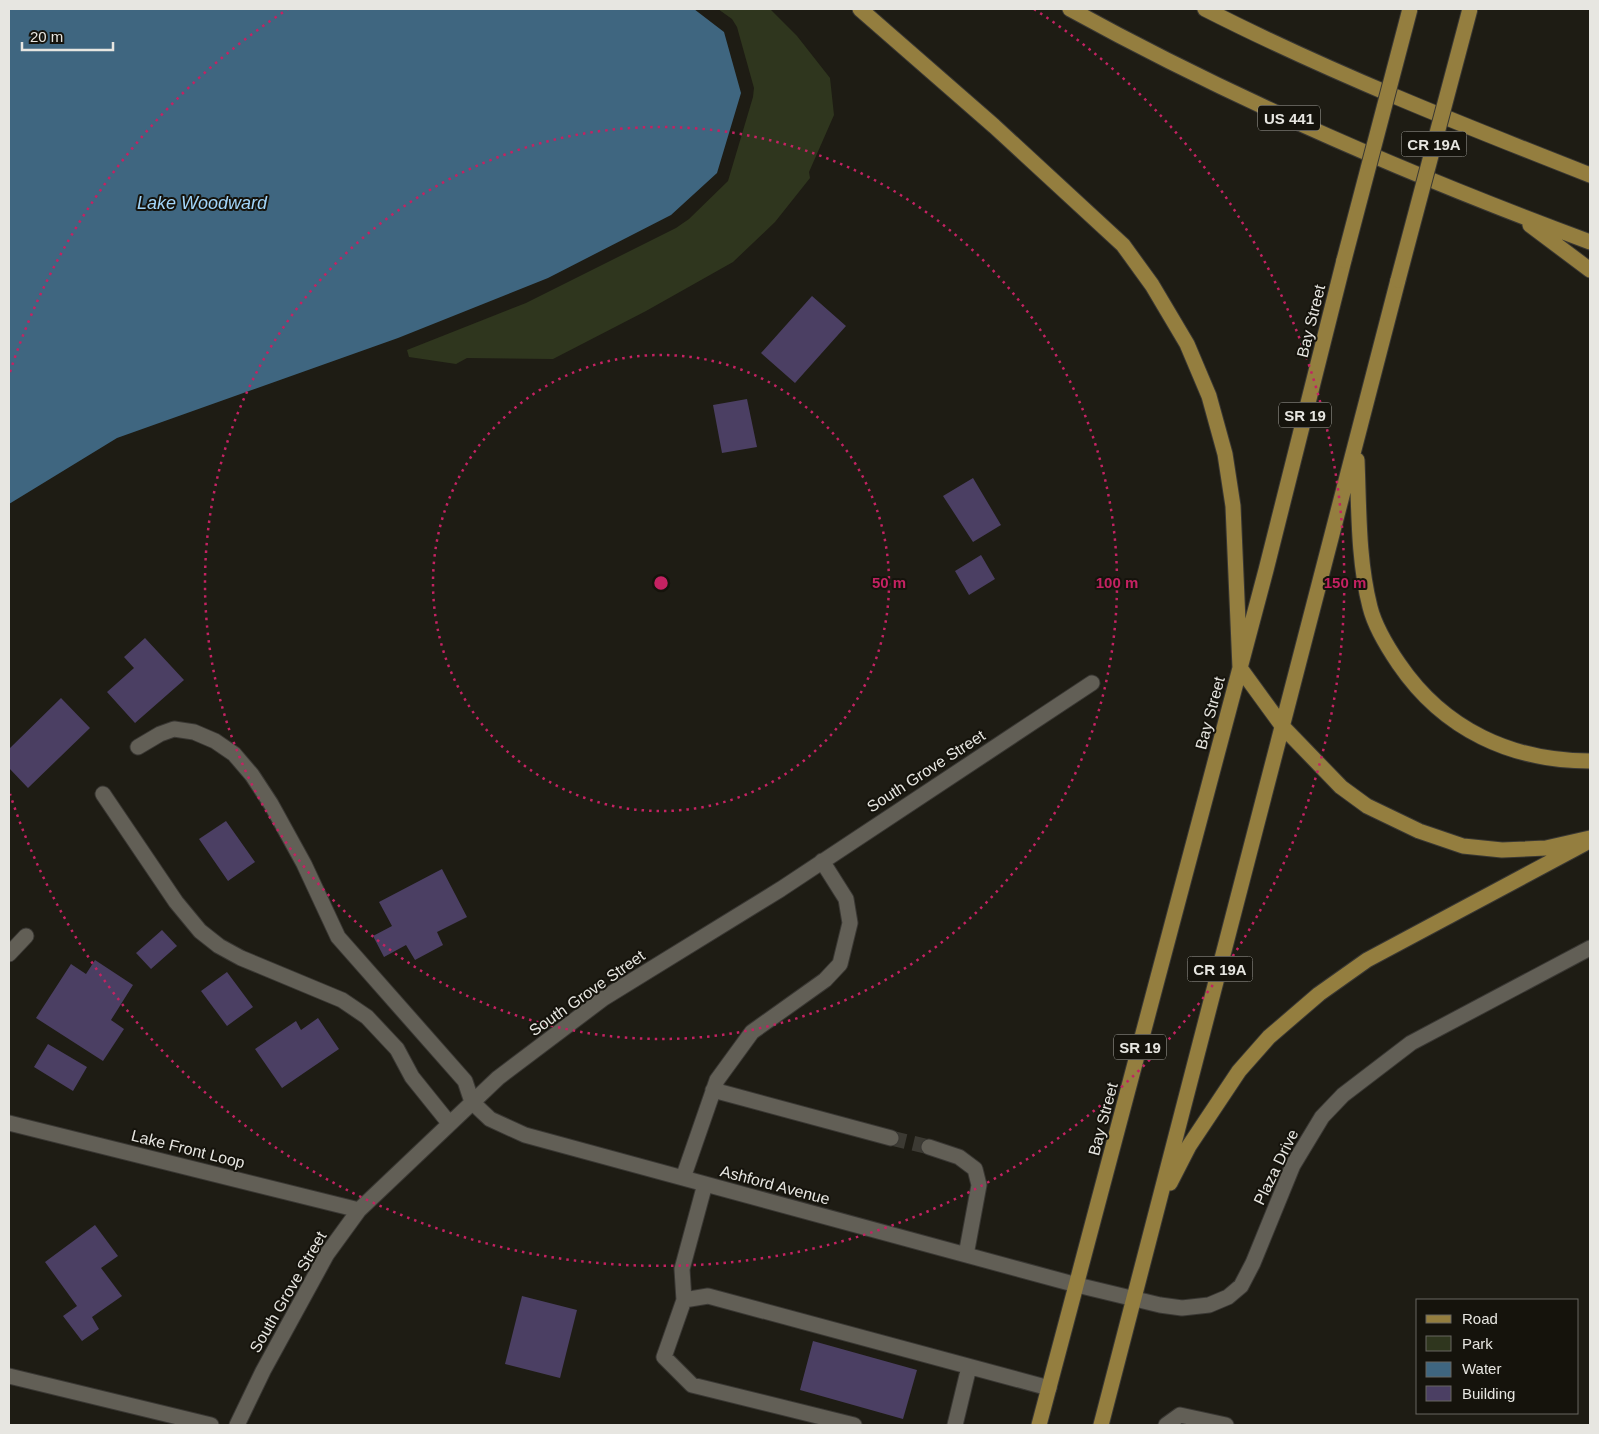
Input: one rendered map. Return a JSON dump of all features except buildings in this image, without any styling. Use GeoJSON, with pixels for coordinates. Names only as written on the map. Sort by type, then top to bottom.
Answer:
{"type":"FeatureCollection","features":[{"type":"Feature","properties":{"kind":"main road"},"geometry":{"type":"LineString","coordinates":[[860,9],[994,126],[1123,245],[1152,285],[1187,344],[1209,396],[1225,454],[1233,506],[1240,668],[1283,727],[1342,787],[1367,806],[1418,831],[1463,846],[1502,850],[1546,848],[1590,840]]}},
{"type":"Feature","properties":{"kind":"main road","name":"US 441"},"geometry":{"type":"LineString","coordinates":[[1070,9],[1244,98],[1355,149],[1514,214],[1590,242]]}},
{"type":"Feature","properties":{"kind":"main road"},"geometry":{"type":"LineString","coordinates":[[1205,9],[1251,32],[1374,87],[1590,175]]}},
{"type":"Feature","properties":{"kind":"main road","name":"Bay Street"},"geometry":{"type":"LineString","coordinates":[[1039,1425],[1240,668],[1410,9]]}},
{"type":"Feature","properties":{"kind":"main road","name":"CR 19A"},"geometry":{"type":"LineString","coordinates":[[1156,1211],[1470,9]]}},
{"type":"Feature","properties":{"kind":"main road"},"geometry":{"type":"LineString","coordinates":[[1514,214],[1590,270]]}},
{"type":"Feature","properties":{"kind":"main road"},"geometry":{"type":"LineString","coordinates":[[1356,446],[1362,570],[1371,609],[1388,648],[1409,679],[1440,710],[1467,730],[1494,744],[1532,756],[1571,761],[1590,761]]}},
{"type":"Feature","properties":{"kind":"main road"},"geometry":{"type":"LineString","coordinates":[[1101,1425],[1156,1211],[1189,1146],[1239,1070],[1269,1037],[1319,994],[1367,960],[1590,840]]}},
{"type":"Feature","properties":{"kind":"street","name":"South Grove Street"},"geometry":{"type":"LineString","coordinates":[[237,1425],[263,1371],[327,1254],[359,1210],[498,1078],[604,998],[781,889],[1092,683]]}},
{"type":"Feature","properties":{"kind":"street"},"geometry":{"type":"LineString","coordinates":[[138,747],[160,734],[174,729],[194,732],[215,740],[234,754],[252,775],[271,804],[304,864],[338,938],[465,1081],[472,1102]]}},
{"type":"Feature","properties":{"kind":"street"},"geometry":{"type":"LineString","coordinates":[[103,794],[176,902],[200,931],[219,946],[241,958],[342,1000],[367,1017],[397,1049],[412,1077],[450,1123]]}},
{"type":"Feature","properties":{"kind":"street"},"geometry":{"type":"LineString","coordinates":[[683,1178],[717,1080],[752,1032],[825,980],[840,964],[850,923],[846,899],[822,861]]}},
{"type":"Feature","properties":{"kind":"street"},"geometry":{"type":"LineString","coordinates":[[9,954],[26,936]]}},
{"type":"Feature","properties":{"kind":"street","name":"Plaza Drive"},"geometry":{"type":"LineString","coordinates":[[1077,1285],[1160,1305],[1182,1308],[1208,1305],[1228,1297],[1241,1286],[1253,1263],[1293,1165],[1322,1117],[1343,1095],[1411,1043],[1590,948]]}},
{"type":"Feature","properties":{"kind":"street"},"geometry":{"type":"LineString","coordinates":[[713,1090],[891,1138]]}},
{"type":"Feature","properties":{"kind":"street","name":"Ashford Avenue"},"geometry":{"type":"LineString","coordinates":[[472,1102],[490,1119],[525,1135],[1077,1285]]}},
{"type":"Feature","properties":{"kind":"street","name":"Lake Front Loop"},"geometry":{"type":"LineString","coordinates":[[9,1123],[359,1210]]}},
{"type":"Feature","properties":{"kind":"street"},"geometry":{"type":"LineString","coordinates":[[929,1148],[959,1157],[975,1169],[979,1186],[966,1255]]}},
{"type":"Feature","properties":{"kind":"street"},"geometry":{"type":"LineString","coordinates":[[705,1184],[682,1269],[684,1300],[664,1357],[692,1385],[854,1425]]}},
{"type":"Feature","properties":{"kind":"street"},"geometry":{"type":"LineString","coordinates":[[684,1300],[708,1296],[1049,1388]]}},
{"type":"Feature","properties":{"kind":"street"},"geometry":{"type":"LineString","coordinates":[[955,1425],[970,1367]]}},
{"type":"Feature","properties":{"kind":"street"},"geometry":{"type":"LineString","coordinates":[[9,1376],[211,1425]]}},
{"type":"Feature","properties":{"kind":"street"},"geometry":{"type":"LineString","coordinates":[[1166,1425],[1180,1415],[1226,1425]]}},
{"type":"Feature","properties":{"kind":"green space"},"geometry":{"type":"Polygon","coordinates":[[[718,9],[770,9],[797,36],[830,78],[834,115],[809,172],[810,178],[775,222],[733,262],[646,311],[553,359],[467,358],[456,364],[409,357],[407,350],[526,303],[676,228],[689,219],[728,181],[754,88],[737,27],[732,19],[718,9]]]}},
{"type":"Feature","properties":{"kind":"water","name":"Lake Woodward"},"geometry":{"type":"Polygon","coordinates":[[[9,9],[694,9],[724,32],[741,93],[717,173],[671,215],[548,278],[398,338],[117,438],[9,504],[9,9]]]}},
{"type":"Feature","properties":{"kind":"tunnel"},"geometry":{"type":"LineString","coordinates":[[891,1138],[929,1147]]}}]}
